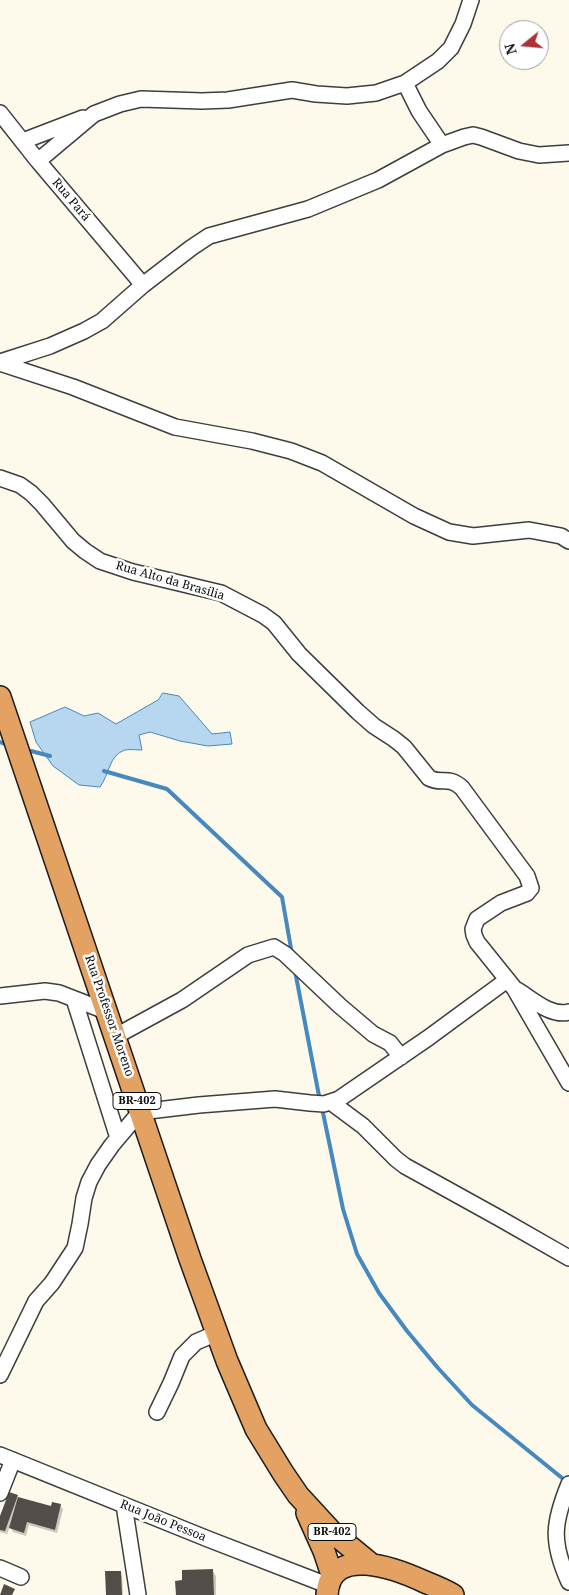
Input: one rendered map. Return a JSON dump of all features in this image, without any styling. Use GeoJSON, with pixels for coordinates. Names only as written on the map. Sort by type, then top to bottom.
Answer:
{"type":"FeatureCollection","features":[{"type":"Feature","properties":{"kind":"highway","name":"Rua Professor Moreno"},"geometry":{"type":"LineString","coordinates":[[0,697],[190,1259],[256,1429],[298,1495]]}},
{"type":"Feature","properties":{"kind":"highway","name":"BR-402"},"geometry":{"type":"LineString","coordinates":[[298,1495],[332,1532],[371,1564],[412,1576],[453,1595]]}},
{"type":"Feature","properties":{"kind":"highway","name":"BR-402"},"geometry":{"type":"LineString","coordinates":[[298,1495],[312,1524],[328,1585]]}},
{"type":"Feature","properties":{"kind":"highway"},"geometry":{"type":"LineString","coordinates":[[328,1585],[344,1566],[371,1564]]}},
{"type":"Feature","properties":{"kind":"street"},"geometry":{"type":"LineString","coordinates":[[23,141],[120,104],[141,99],[228,100],[292,90],[347,96],[376,93],[405,83],[438,61],[451,48],[463,24],[471,0]]}},
{"type":"Feature","properties":{"kind":"street"},"geometry":{"type":"LineString","coordinates":[[405,83],[442,145]]}},
{"type":"Feature","properties":{"kind":"street"},"geometry":{"type":"LineString","coordinates":[[38,161],[94,114]]}},
{"type":"Feature","properties":{"kind":"street","name":"Rua Pará"},"geometry":{"type":"LineString","coordinates":[[2,119],[23,141],[143,285]]}},
{"type":"Feature","properties":{"kind":"street"},"geometry":{"type":"LineString","coordinates":[[0,363],[50,346],[102,321],[143,285],[209,236],[308,209],[378,180],[442,145],[474,135],[539,156],[569,153]]}},
{"type":"Feature","properties":{"kind":"street"},"geometry":{"type":"LineString","coordinates":[[0,363],[73,387],[175,427],[252,441],[291,451],[322,463],[414,516],[449,532],[473,536],[529,530],[561,536],[569,541]]}},
{"type":"Feature","properties":{"kind":"street","name":"Rua Alto da Brasília"},"geometry":{"type":"LineString","coordinates":[[0,478],[20,485],[31,493],[73,541],[100,561],[133,572],[221,593],[262,615],[274,624],[298,654],[358,712],[374,726],[404,746],[431,780],[451,780],[462,788],[527,876],[530,883],[530,891],[501,903],[490,910],[477,919],[473,929],[476,942],[510,984]]}},
{"type":"Feature","properties":{"kind":"street"},"geometry":{"type":"LineString","coordinates":[[116,1036],[182,1000],[248,955],[274,947],[285,954],[373,1034],[390,1043],[401,1057]]}},
{"type":"Feature","properties":{"kind":"street"},"geometry":{"type":"LineString","coordinates":[[510,984],[550,1010],[562,1013],[569,1012]]}},
{"type":"Feature","properties":{"kind":"street"},"geometry":{"type":"LineString","coordinates":[[0,1375],[36,1301],[52,1283],[75,1248],[84,1198],[89,1182],[98,1165],[140,1112],[275,1099],[310,1104],[332,1103],[510,984]]}},
{"type":"Feature","properties":{"kind":"street"},"geometry":{"type":"LineString","coordinates":[[510,984],[569,1083]]}},
{"type":"Feature","properties":{"kind":"street"},"geometry":{"type":"LineString","coordinates":[[0,996],[45,991],[59,993],[108,1012]]}},
{"type":"Feature","properties":{"kind":"street"},"geometry":{"type":"LineString","coordinates":[[74,999],[118,1138]]}},
{"type":"Feature","properties":{"kind":"street"},"geometry":{"type":"LineString","coordinates":[[332,1103],[363,1126],[405,1166],[569,1258]]}},
{"type":"Feature","properties":{"kind":"street"},"geometry":{"type":"LineString","coordinates":[[157,1412],[182,1356],[196,1342],[218,1333]]}},
{"type":"Feature","properties":{"kind":"street"},"geometry":{"type":"LineString","coordinates":[[0,1493],[7,1458]]}},
{"type":"Feature","properties":{"kind":"street","name":"Rua João Pessoa"},"geometry":{"type":"LineString","coordinates":[[7,1458],[328,1585]]}},
{"type":"Feature","properties":{"kind":"street"},"geometry":{"type":"LineString","coordinates":[[569,1484],[559,1508],[556,1546],[569,1582]]}},
{"type":"Feature","properties":{"kind":"street"},"geometry":{"type":"LineString","coordinates":[[124,1505],[138,1595]]}},
{"type":"Feature","properties":{"kind":"street"},"geometry":{"type":"LineString","coordinates":[[0,1568],[21,1577]]}},
{"type":"Feature","properties":{"kind":"water"},"geometry":{"type":"Polygon","coordinates":[[[163,693],[179,696],[212,734],[230,732],[232,744],[208,746],[180,741],[150,732],[139,735],[142,750],[125,750],[116,756],[100,787],[79,785],[53,766],[36,742],[30,722],[65,707],[84,716],[98,713],[116,724],[158,700],[163,693]]]}},
{"type":"Feature","properties":{"kind":"building"},"geometry":{"type":"Polygon","coordinates":[[[9,1492],[18,1495],[5,1531],[0,1530],[0,1516],[9,1492]]]}},
{"type":"Feature","properties":{"kind":"building"},"geometry":{"type":"Polygon","coordinates":[[[18,1497],[51,1506],[52,1502],[61,1504],[55,1530],[27,1522],[24,1533],[9,1528],[18,1497]]]}},
{"type":"Feature","properties":{"kind":"building"},"geometry":{"type":"Polygon","coordinates":[[[213,1569],[214,1595],[176,1595],[175,1581],[182,1580],[182,1570],[213,1569]]]}},
{"type":"Feature","properties":{"kind":"building"},"geometry":{"type":"Polygon","coordinates":[[[105,1571],[121,1571],[122,1595],[106,1595],[105,1571]]]}},
{"type":"Feature","properties":{"kind":"building"},"geometry":{"type":"Polygon","coordinates":[[[4,1584],[15,1589],[12,1595],[0,1595],[4,1584]]]}},
{"type":"Feature","properties":{"kind":"waterway"},"geometry":{"type":"LineString","coordinates":[[0,742],[5,744]]}},
{"type":"Feature","properties":{"kind":"waterway"},"geometry":{"type":"LineString","coordinates":[[31,751],[50,756]]}},
{"type":"Feature","properties":{"kind":"waterway"},"geometry":{"type":"LineString","coordinates":[[104,771],[167,789],[282,897],[292,954]]}},
{"type":"Feature","properties":{"kind":"waterway"},"geometry":{"type":"LineString","coordinates":[[295,971],[320,1101]]}},
{"type":"Feature","properties":{"kind":"waterway"},"geometry":{"type":"LineString","coordinates":[[322,1108],[343,1209],[357,1254],[379,1293],[407,1331],[472,1405],[567,1482]]}}]}
